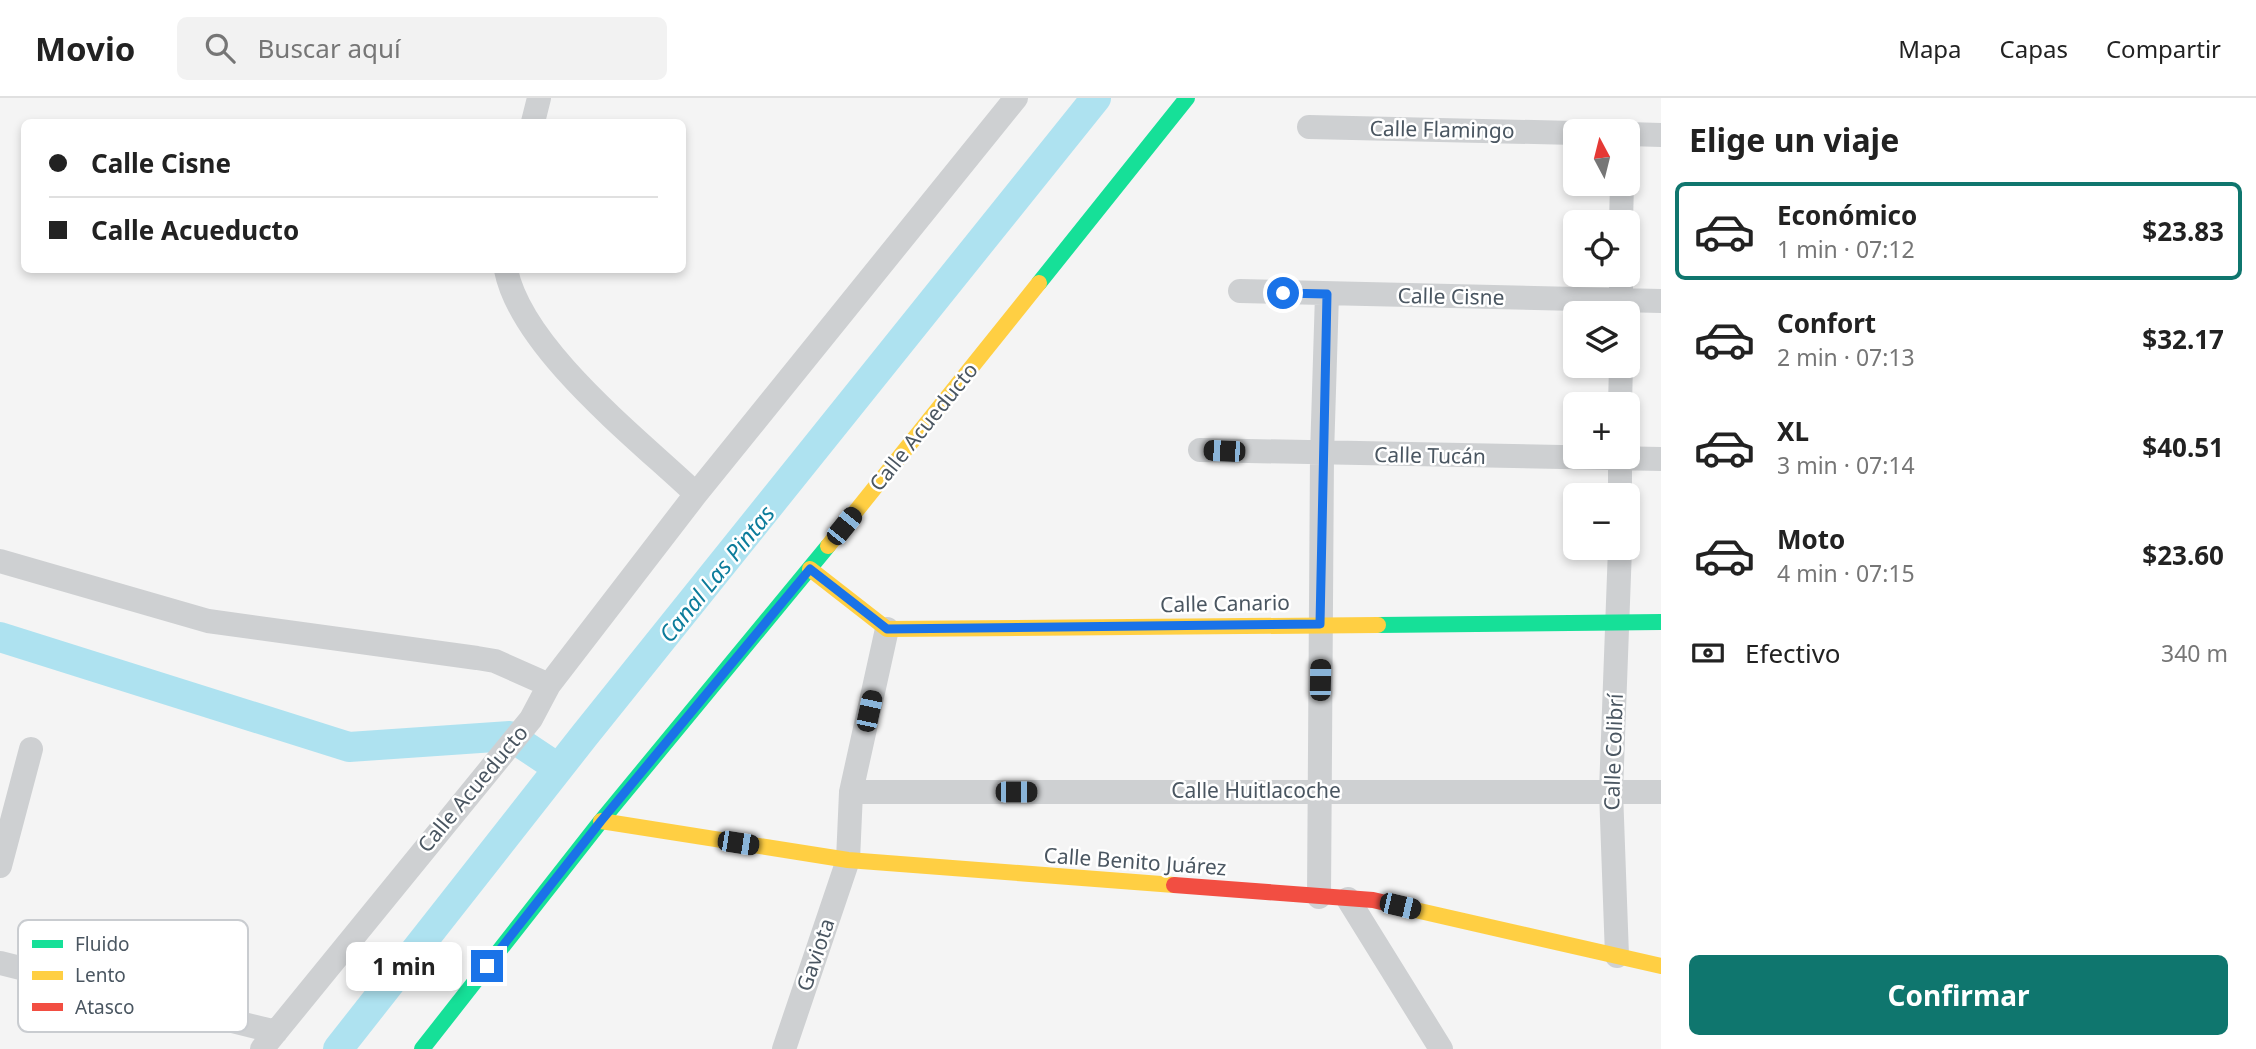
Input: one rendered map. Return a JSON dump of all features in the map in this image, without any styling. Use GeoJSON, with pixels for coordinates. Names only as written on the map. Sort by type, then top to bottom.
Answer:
{"type":"FeatureCollection","features":[{"type":"Feature","properties":{"kind":"street"},"geometry":{"type":"LineString","coordinates":[[534,119],[539,98]]}},
{"type":"Feature","properties":{"kind":"street","name":"Calle Acueducto"},"geometry":{"type":"LineString","coordinates":[[269,1040],[466,795],[531,719],[549,685],[696,494],[1016,98]]}},
{"type":"Feature","properties":{"kind":"street","name":"Calle Acueducto"},"geometry":{"type":"LineString","coordinates":[[422,1049],[601,821],[810,569],[1187,98]]}},
{"type":"Feature","properties":{"kind":"street","name":"Calle Flamingo"},"geometry":{"type":"LineString","coordinates":[[1309,127],[1563,133]]}},
{"type":"Feature","properties":{"kind":"street"},"geometry":{"type":"LineString","coordinates":[[1640,134],[1661,135]]}},
{"type":"Feature","properties":{"kind":"street"},"geometry":{"type":"LineString","coordinates":[[507,273],[513,297],[558,363],[696,494]]}},
{"type":"Feature","properties":{"kind":"street","name":"Calle Cisne"},"geometry":{"type":"LineString","coordinates":[[1240,291],[1563,304]]}},
{"type":"Feature","properties":{"kind":"street"},"geometry":{"type":"LineString","coordinates":[[1319,897],[1322,455],[1327,294]]}},
{"type":"Feature","properties":{"kind":"street","name":"Calle Cisne"},"geometry":{"type":"LineString","coordinates":[[1640,304],[1661,301]]}},
{"type":"Feature","properties":{"kind":"street","name":"Calle Tucán"},"geometry":{"type":"LineString","coordinates":[[1200,450],[1322,455],[1563,457]]}},
{"type":"Feature","properties":{"kind":"street","name":"Calle Tucán"},"geometry":{"type":"LineString","coordinates":[[1640,458],[1661,459]]}},
{"type":"Feature","properties":{"kind":"street","name":"Calle Colibrí"},"geometry":{"type":"LineString","coordinates":[[1617,956],[1611,791],[1620,560]]}},
{"type":"Feature","properties":{"kind":"street"},"geometry":{"type":"LineString","coordinates":[[0,561],[208,621],[495,661],[549,685]]}},
{"type":"Feature","properties":{"kind":"street"},"geometry":{"type":"LineString","coordinates":[[810,569],[887,629]]}},
{"type":"Feature","properties":{"kind":"street","name":"Calle Canario"},"geometry":{"type":"LineString","coordinates":[[887,629],[1661,622]]}},
{"type":"Feature","properties":{"kind":"street","name":"Gaviota"},"geometry":{"type":"LineString","coordinates":[[784,1049],[848,860],[851,792],[887,629]]}},
{"type":"Feature","properties":{"kind":"street"},"geometry":{"type":"LineString","coordinates":[[0,866],[32,750]]}},
{"type":"Feature","properties":{"kind":"street","name":"Calle Huitlacoche"},"geometry":{"type":"LineString","coordinates":[[851,792],[1661,792]]}},
{"type":"Feature","properties":{"kind":"street","name":"Calle Benito Juárez"},"geometry":{"type":"LineString","coordinates":[[601,821],[848,860],[1373,900],[1617,956],[1660,969]]}},
{"type":"Feature","properties":{"kind":"street"},"geometry":{"type":"LineString","coordinates":[[1348,899],[1441,1049]]}},
{"type":"Feature","properties":{"kind":"street"},"geometry":{"type":"LineString","coordinates":[[0,963],[18,968]]}},
{"type":"Feature","properties":{"kind":"street"},"geometry":{"type":"LineString","coordinates":[[241,1032],[269,1040]]}},
{"type":"Feature","properties":{"kind":"waterway","name":"Canal Las Pintas"},"geometry":{"type":"LineString","coordinates":[[338,1049],[584,736],[1096,98]]}},
{"type":"Feature","properties":{"kind":"waterway"},"geometry":{"type":"LineString","coordinates":[[0,637],[349,747],[510,736],[558,768]]}},
{"type":"Feature","properties":{"kind":"traffic: fast"},"geometry":{"type":"LineString","coordinates":[[1039,283],[1187,98]]}},
{"type":"Feature","properties":{"kind":"traffic: fast"},"geometry":{"type":"LineString","coordinates":[[422,1049],[601,821],[828,546]]}},
{"type":"Feature","properties":{"kind":"traffic: fast"},"geometry":{"type":"LineString","coordinates":[[1378,625],[1661,622]]}},
{"type":"Feature","properties":{"kind":"traffic: slow"},"geometry":{"type":"LineString","coordinates":[[828,546],[1039,283]]}},
{"type":"Feature","properties":{"kind":"traffic: slow"},"geometry":{"type":"LineString","coordinates":[[810,569],[887,629],[1378,625]]}},
{"type":"Feature","properties":{"kind":"traffic: slow"},"geometry":{"type":"LineString","coordinates":[[601,821],[848,860],[1174,885]]}},
{"type":"Feature","properties":{"kind":"traffic: slow"},"geometry":{"type":"LineString","coordinates":[[1411,909],[1661,966]]}},
{"type":"Feature","properties":{"kind":"traffic: jam"},"geometry":{"type":"LineString","coordinates":[[1174,885],[1373,900],[1411,909]]}},
{"type":"Feature","properties":{"kind":"route"},"geometry":{"type":"LineString","coordinates":[[487,966],[601,821],[810,569],[887,629],[1320,624],[1327,294],[1283,293]]}}]}
